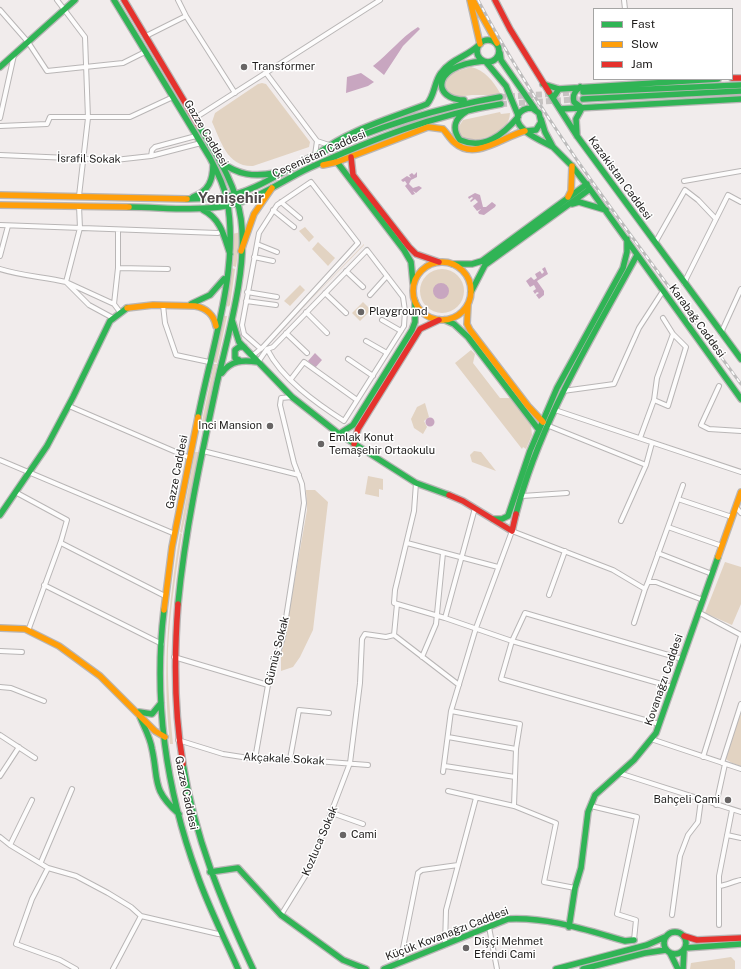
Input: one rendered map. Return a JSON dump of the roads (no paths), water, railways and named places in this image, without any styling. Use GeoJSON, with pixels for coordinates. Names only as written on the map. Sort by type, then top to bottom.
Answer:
{"type":"FeatureCollection","features":[{"type":"Feature","properties":{"kind":"main road"},"geometry":{"type":"LineString","coordinates":[[0,67],[64,8],[75,0]]}},
{"type":"Feature","properties":{"kind":"main road","name":"Gazze Caddesi"},"geometry":{"type":"LineString","coordinates":[[114,0],[213,164],[226,196],[231,227],[230,254],[227,272],[175,534],[166,596],[162,644],[161,702],[165,737],[179,814],[193,862],[238,969]]}},
{"type":"Feature","properties":{"kind":"main road","name":"Gazze Caddesi"},"geometry":{"type":"LineString","coordinates":[[124,0],[221,162],[235,194],[241,219],[241,251],[231,318],[185,546],[178,600],[174,657],[178,740],[194,822],[210,872],[253,969]]}},
{"type":"Feature","properties":{"kind":"main road"},"geometry":{"type":"LineString","coordinates":[[470,0],[479,44],[478,54],[499,73],[508,87],[518,116],[519,125],[526,131],[553,147]]}},
{"type":"Feature","properties":{"kind":"main road"},"geometry":{"type":"LineString","coordinates":[[473,0],[497,44],[501,60],[537,111],[545,132],[553,147]]}},
{"type":"Feature","properties":{"kind":"main road","name":"Kazakistan Caddesi"},"geometry":{"type":"LineString","coordinates":[[494,0],[543,84],[577,136],[741,360]]}},
{"type":"Feature","properties":{"kind":"main road"},"geometry":{"type":"LineString","coordinates":[[315,156],[329,144],[427,104],[434,95],[437,80],[443,71],[451,64],[470,54],[479,44],[489,40],[497,44]]}},
{"type":"Feature","properties":{"kind":"main road"},"geometry":{"type":"LineString","coordinates":[[475,100],[450,99],[443,92],[442,83],[447,73],[459,65],[471,61],[494,61],[500,53]]}},
{"type":"Feature","properties":{"kind":"main road"},"geometry":{"type":"LineString","coordinates":[[582,108],[576,104],[573,98],[575,92],[581,90],[637,81],[678,80]]}},
{"type":"Feature","properties":{"kind":"main road"},"geometry":{"type":"LineString","coordinates":[[543,84],[560,88],[581,90],[741,85]]}},
{"type":"Feature","properties":{"kind":"main road"},"geometry":{"type":"LineString","coordinates":[[553,98],[560,88]]}},
{"type":"Feature","properties":{"kind":"main road"},"geometry":{"type":"LineString","coordinates":[[583,99],[741,91]]}},
{"type":"Feature","properties":{"kind":"main road"},"geometry":{"type":"LineString","coordinates":[[560,109],[741,99]]}},
{"type":"Feature","properties":{"kind":"main road","name":"Çeçenistan Caddesi"},"geometry":{"type":"LineString","coordinates":[[0,195],[212,199],[235,194],[315,156],[418,115],[475,100],[501,101],[476,108],[452,112],[419,122],[315,166],[274,185],[256,196],[238,203],[208,208],[0,205]]}},
{"type":"Feature","properties":{"kind":"main road"},"geometry":{"type":"LineString","coordinates":[[476,108],[462,114],[455,122],[457,136],[467,143],[478,143],[493,140],[504,132],[522,110],[528,108],[537,111]]}},
{"type":"Feature","properties":{"kind":"main road"},"geometry":{"type":"LineString","coordinates":[[577,136],[576,119],[582,108]]}},
{"type":"Feature","properties":{"kind":"main road"},"geometry":{"type":"LineString","coordinates":[[315,166],[337,162],[433,127],[443,128],[454,142],[468,148],[490,146],[514,133],[537,128],[541,119]]}},
{"type":"Feature","properties":{"kind":"main road","name":"Karabağ Caddesi"},"geometry":{"type":"LineString","coordinates":[[553,147],[572,166],[589,187],[741,399]]}},
{"type":"Feature","properties":{"kind":"main road"},"geometry":{"type":"LineString","coordinates":[[351,157],[353,175],[408,247],[416,254],[441,262],[451,264],[472,264],[482,261],[551,214],[579,202],[606,210]]}},
{"type":"Feature","properties":{"kind":"main road"},"geometry":{"type":"LineString","coordinates":[[221,162],[234,172],[250,176],[266,175],[286,170]]}},
{"type":"Feature","properties":{"kind":"main road"},"geometry":{"type":"LineString","coordinates":[[337,162],[404,250],[411,262],[414,284]]}},
{"type":"Feature","properties":{"kind":"main road"},"geometry":{"type":"LineString","coordinates":[[186,199],[201,194],[206,190],[213,176],[213,164]]}},
{"type":"Feature","properties":{"kind":"main road"},"geometry":{"type":"LineString","coordinates":[[543,422],[528,406],[470,330],[467,324],[468,303],[470,294],[480,272],[486,265],[551,214],[565,200],[571,190],[572,166]]}},
{"type":"Feature","properties":{"kind":"main road"},"geometry":{"type":"LineString","coordinates":[[241,251],[254,214],[274,185]]}},
{"type":"Feature","properties":{"kind":"main road"},"geometry":{"type":"LineString","coordinates":[[565,200],[589,187]]}},
{"type":"Feature","properties":{"kind":"main road"},"geometry":{"type":"LineString","coordinates":[[570,205],[589,187]]}},
{"type":"Feature","properties":{"kind":"main road"},"geometry":{"type":"LineString","coordinates":[[190,208],[202,210],[214,216],[220,223],[230,254]]}},
{"type":"Feature","properties":{"kind":"main road"},"geometry":{"type":"LineString","coordinates":[[492,518],[502,519],[508,516],[518,483],[558,387],[623,268],[627,252],[627,239]]}},
{"type":"Feature","properties":{"kind":"main road"},"geometry":{"type":"LineString","coordinates":[[231,318],[235,334],[252,356],[292,396],[339,434],[416,483],[463,501],[512,530],[524,484],[563,391],[637,255]]}},
{"type":"Feature","properties":{"kind":"main road"},"geometry":{"type":"LineString","coordinates":[[339,434],[353,425],[412,330],[415,322],[415,302],[413,293],[417,275],[424,268],[441,262]]}},
{"type":"Feature","properties":{"kind":"main road"},"geometry":{"type":"LineString","coordinates":[[451,264],[459,268],[466,275],[470,284],[470,294]]}},
{"type":"Feature","properties":{"kind":"main road"},"geometry":{"type":"LineString","coordinates":[[0,516],[31,472],[69,406],[113,318],[125,308],[192,304],[210,296],[221,284],[227,272]]}},
{"type":"Feature","properties":{"kind":"main road"},"geometry":{"type":"LineString","coordinates":[[415,302],[420,310],[427,316],[454,324],[468,337],[539,430]]}},
{"type":"Feature","properties":{"kind":"main road"},"geometry":{"type":"LineString","coordinates":[[354,444],[358,429],[420,329],[454,317],[462,311],[468,303]]}},
{"type":"Feature","properties":{"kind":"main road"},"geometry":{"type":"LineString","coordinates":[[183,305],[203,308],[214,318],[216,329]]}},
{"type":"Feature","properties":{"kind":"main road"},"geometry":{"type":"LineString","coordinates":[[239,360],[235,358],[235,350],[238,347],[244,347]]}},
{"type":"Feature","properties":{"kind":"main road"},"geometry":{"type":"LineString","coordinates":[[216,389],[225,368],[231,363],[239,360],[258,362]]}},
{"type":"Feature","properties":{"kind":"main road","name":"Kovanağzı Caddesi"},"geometry":{"type":"LineString","coordinates":[[569,927],[575,888],[581,868],[591,806],[595,794],[634,760],[656,733],[741,492]]}},
{"type":"Feature","properties":{"kind":"main road"},"geometry":{"type":"LineString","coordinates":[[508,516],[515,519]]}},
{"type":"Feature","properties":{"kind":"main road"},"geometry":{"type":"LineString","coordinates":[[0,628],[28,630],[59,646],[100,676],[137,711],[155,731],[165,737]]}},
{"type":"Feature","properties":{"kind":"main road"},"geometry":{"type":"LineString","coordinates":[[137,711],[144,714],[152,714],[161,702]]}},
{"type":"Feature","properties":{"kind":"main road"},"geometry":{"type":"LineString","coordinates":[[137,711],[153,750],[154,780],[158,792],[165,802],[179,814]]}},
{"type":"Feature","properties":{"kind":"main road"},"geometry":{"type":"LineString","coordinates":[[210,872],[238,868],[269,904],[281,915],[343,960],[366,969]]}},
{"type":"Feature","properties":{"kind":"main road","name":"Küçük Kovanağzı Caddesi"},"geometry":{"type":"LineString","coordinates":[[384,969],[400,964],[508,919],[525,917],[543,919],[625,941],[634,940]]}},
{"type":"Feature","properties":{"kind":"main road"},"geometry":{"type":"LineString","coordinates":[[556,969],[647,945],[674,932],[698,940],[741,938]]}},
{"type":"Feature","properties":{"kind":"main road"},"geometry":{"type":"LineString","coordinates":[[683,969],[687,943],[684,936]]}},
{"type":"Feature","properties":{"kind":"main road"},"geometry":{"type":"LineString","coordinates":[[665,937],[664,945],[678,969]]}},
{"type":"Feature","properties":{"kind":"main road"},"geometry":{"type":"LineString","coordinates":[[583,969],[645,953],[668,952],[678,954],[685,949],[741,944]]}},
{"type":"Feature","properties":{"kind":"street"},"geometry":{"type":"LineString","coordinates":[[57,0],[85,37],[88,118],[79,196]]}},
{"type":"Feature","properties":{"kind":"street"},"geometry":{"type":"LineString","coordinates":[[178,0],[186,16],[235,93]]}},
{"type":"Feature","properties":{"kind":"street"},"geometry":{"type":"LineString","coordinates":[[195,118],[380,0]]}},
{"type":"Feature","properties":{"kind":"street"},"geometry":{"type":"LineString","coordinates":[[0,10],[28,42],[47,71],[123,63],[146,52]]}},
{"type":"Feature","properties":{"kind":"street"},"geometry":{"type":"LineString","coordinates":[[146,36],[186,16]]}},
{"type":"Feature","properties":{"kind":"street"},"geometry":{"type":"LineString","coordinates":[[0,118],[14,54]]}},
{"type":"Feature","properties":{"kind":"street"},"geometry":{"type":"LineString","coordinates":[[266,73],[317,141],[329,144]]}},
{"type":"Feature","properties":{"kind":"street"},"geometry":{"type":"LineString","coordinates":[[0,126],[47,124],[50,117],[130,117],[173,97]]}},
{"type":"Feature","properties":{"kind":"street"},"geometry":{"type":"LineString","coordinates":[[151,156],[152,150],[155,147],[196,136]]}},
{"type":"Feature","properties":{"kind":"street"},"geometry":{"type":"LineString","coordinates":[[315,156],[317,141]]}},
{"type":"Feature","properties":{"kind":"street","name":"İsrafil Sokak"},"geometry":{"type":"LineString","coordinates":[[0,155],[84,160],[115,160],[151,156],[201,143]]}},
{"type":"Feature","properties":{"kind":"street"},"geometry":{"type":"LineString","coordinates":[[684,181],[741,171]]}},
{"type":"Feature","properties":{"kind":"street"},"geometry":{"type":"LineString","coordinates":[[252,356],[260,349],[358,243],[311,182],[281,202],[273,210],[259,234],[242,325],[244,334],[260,349]]}},
{"type":"Feature","properties":{"kind":"street"},"geometry":{"type":"LineString","coordinates":[[655,243],[685,190],[698,200],[716,219]]}},
{"type":"Feature","properties":{"kind":"street"},"geometry":{"type":"LineString","coordinates":[[684,284],[728,195],[741,202]]}},
{"type":"Feature","properties":{"kind":"street"},"geometry":{"type":"LineString","coordinates":[[281,202],[300,218]]}},
{"type":"Feature","properties":{"kind":"street"},"geometry":{"type":"LineString","coordinates":[[66,282],[80,228],[79,206]]}},
{"type":"Feature","properties":{"kind":"street"},"geometry":{"type":"LineString","coordinates":[[273,210],[294,226]]}},
{"type":"Feature","properties":{"kind":"street"},"geometry":{"type":"LineString","coordinates":[[0,226],[218,233]]}},
{"type":"Feature","properties":{"kind":"street"},"geometry":{"type":"LineString","coordinates":[[0,256],[8,226]]}},
{"type":"Feature","properties":{"kind":"street"},"geometry":{"type":"LineString","coordinates":[[114,304],[118,268],[118,230]]}},
{"type":"Feature","properties":{"kind":"street"},"geometry":{"type":"LineString","coordinates":[[257,244],[277,252]]}},
{"type":"Feature","properties":{"kind":"street"},"geometry":{"type":"LineString","coordinates":[[258,362],[267,349],[273,347],[367,250],[403,297],[405,311],[404,326],[344,421],[314,402],[272,360],[267,349]]}},
{"type":"Feature","properties":{"kind":"street"},"geometry":{"type":"LineString","coordinates":[[254,257],[273,261]]}},
{"type":"Feature","properties":{"kind":"street"},"geometry":{"type":"LineString","coordinates":[[118,268],[168,269]]}},
{"type":"Feature","properties":{"kind":"street"},"geometry":{"type":"LineString","coordinates":[[0,269],[20,275],[66,282],[114,304],[120,312]]}},
{"type":"Feature","properties":{"kind":"street"},"geometry":{"type":"LineString","coordinates":[[346,271],[363,287]]}},
{"type":"Feature","properties":{"kind":"street"},"geometry":{"type":"LineString","coordinates":[[370,295],[387,276]]}},
{"type":"Feature","properties":{"kind":"street"},"geometry":{"type":"LineString","coordinates":[[66,282],[89,305],[113,318]]}},
{"type":"Feature","properties":{"kind":"street"},"geometry":{"type":"LineString","coordinates":[[722,334],[741,290]]}},
{"type":"Feature","properties":{"kind":"street"},"geometry":{"type":"LineString","coordinates":[[563,391],[614,384],[639,328],[663,291]]}},
{"type":"Feature","properties":{"kind":"street"},"geometry":{"type":"LineString","coordinates":[[247,292],[277,297]]}},
{"type":"Feature","properties":{"kind":"street"},"geometry":{"type":"LineString","coordinates":[[325,293],[346,313]]}},
{"type":"Feature","properties":{"kind":"street"},"geometry":{"type":"LineString","coordinates":[[246,301],[276,306]]}},
{"type":"Feature","properties":{"kind":"street"},"geometry":{"type":"LineString","coordinates":[[164,305],[165,323],[176,355],[209,362]]}},
{"type":"Feature","properties":{"kind":"street"},"geometry":{"type":"LineString","coordinates":[[306,312],[327,333]]}},
{"type":"Feature","properties":{"kind":"street"},"geometry":{"type":"LineString","coordinates":[[654,400],[668,406],[686,347],[673,334],[663,318]]}},
{"type":"Feature","properties":{"kind":"street"},"geometry":{"type":"LineString","coordinates":[[382,320],[401,332]]}},
{"type":"Feature","properties":{"kind":"street"},"geometry":{"type":"LineString","coordinates":[[286,333],[307,353]]}},
{"type":"Feature","properties":{"kind":"street"},"geometry":{"type":"LineString","coordinates":[[640,438],[654,400],[657,378],[673,334]]}},
{"type":"Feature","properties":{"kind":"street"},"geometry":{"type":"LineString","coordinates":[[366,341],[387,353]]}},
{"type":"Feature","properties":{"kind":"street"},"geometry":{"type":"LineString","coordinates":[[348,359],[373,376]]}},
{"type":"Feature","properties":{"kind":"street"},"geometry":{"type":"LineString","coordinates":[[291,379],[304,362],[357,400]]}},
{"type":"Feature","properties":{"kind":"street"},"geometry":{"type":"LineString","coordinates":[[719,386],[702,425],[710,429],[741,431]]}},
{"type":"Feature","properties":{"kind":"street","name":"Gümüş Sokak"},"geometry":{"type":"LineString","coordinates":[[255,759],[268,685],[283,638],[304,503],[299,474],[280,405],[281,398],[292,396]]}},
{"type":"Feature","properties":{"kind":"street"},"geometry":{"type":"LineString","coordinates":[[69,406],[190,458]]}},
{"type":"Feature","properties":{"kind":"street"},"geometry":{"type":"LineString","coordinates":[[555,410],[741,472]]}},
{"type":"Feature","properties":{"kind":"street"},"geometry":{"type":"LineString","coordinates":[[543,422],[549,426],[646,465]]}},
{"type":"Feature","properties":{"kind":"street"},"geometry":{"type":"LineString","coordinates":[[621,522],[646,465],[652,443]]}},
{"type":"Feature","properties":{"kind":"street"},"geometry":{"type":"LineString","coordinates":[[203,451],[299,474]]}},
{"type":"Feature","properties":{"kind":"street"},"geometry":{"type":"LineString","coordinates":[[0,460],[175,534]]}},
{"type":"Feature","properties":{"kind":"street"},"geometry":{"type":"LineString","coordinates":[[416,483],[414,512],[395,590],[394,603],[445,618],[512,641],[672,687]]}},
{"type":"Feature","properties":{"kind":"street"},"geometry":{"type":"LineString","coordinates":[[634,623],[683,485]]}},
{"type":"Feature","properties":{"kind":"street"},"geometry":{"type":"LineString","coordinates":[[17,493],[67,520],[28,630]]}},
{"type":"Feature","properties":{"kind":"street"},"geometry":{"type":"LineString","coordinates":[[522,496],[567,493]]}},
{"type":"Feature","properties":{"kind":"street"},"geometry":{"type":"LineString","coordinates":[[678,499],[732,517]]}},
{"type":"Feature","properties":{"kind":"street"},"geometry":{"type":"LineString","coordinates":[[736,507],[741,513]]}},
{"type":"Feature","properties":{"kind":"street"},"geometry":{"type":"LineString","coordinates":[[445,618],[475,508]]}},
{"type":"Feature","properties":{"kind":"street"},"geometry":{"type":"LineString","coordinates":[[668,527],[722,546]]}},
{"type":"Feature","properties":{"kind":"street"},"geometry":{"type":"LineString","coordinates":[[443,772],[445,766],[451,711],[476,628],[512,530],[613,570],[645,589]]}},
{"type":"Feature","properties":{"kind":"street"},"geometry":{"type":"LineString","coordinates":[[60,543],[166,596]]}},
{"type":"Feature","properties":{"kind":"street"},"geometry":{"type":"LineString","coordinates":[[407,543],[498,567]]}},
{"type":"Feature","properties":{"kind":"street"},"geometry":{"type":"LineString","coordinates":[[548,595],[565,551]]}},
{"type":"Feature","properties":{"kind":"street"},"geometry":{"type":"LineString","coordinates":[[422,657],[438,616],[443,553]]}},
{"type":"Feature","properties":{"kind":"street"},"geometry":{"type":"LineString","coordinates":[[658,553],[712,574]]}},
{"type":"Feature","properties":{"kind":"street"},"geometry":{"type":"LineString","coordinates":[[648,582],[656,582],[703,600]]}},
{"type":"Feature","properties":{"kind":"street"},"geometry":{"type":"LineString","coordinates":[[44,585],[162,644]]}},
{"type":"Feature","properties":{"kind":"street"},"geometry":{"type":"LineString","coordinates":[[397,604],[394,635],[460,685]]}},
{"type":"Feature","properties":{"kind":"street"},"geometry":{"type":"LineString","coordinates":[[698,612],[741,636],[703,757]]}},
{"type":"Feature","properties":{"kind":"street"},"geometry":{"type":"LineString","coordinates":[[659,724],[502,679],[512,641],[525,613],[682,660]]}},
{"type":"Feature","properties":{"kind":"street","name":"Kozluca Sokak"},"geometry":{"type":"LineString","coordinates":[[281,915],[309,870],[350,763],[360,683],[362,639],[365,634],[386,637],[394,635]]}},
{"type":"Feature","properties":{"kind":"street"},"geometry":{"type":"LineString","coordinates":[[0,651],[22,652]]}},
{"type":"Feature","properties":{"kind":"street"},"geometry":{"type":"LineString","coordinates":[[174,657],[268,685]]}},
{"type":"Feature","properties":{"kind":"street"},"geometry":{"type":"LineString","coordinates":[[0,687],[11,688],[44,701]]}},
{"type":"Feature","properties":{"kind":"street"},"geometry":{"type":"LineString","coordinates":[[716,805],[723,764],[741,704]]}},
{"type":"Feature","properties":{"kind":"street"},"geometry":{"type":"LineString","coordinates":[[290,759],[299,710],[329,714]]}},
{"type":"Feature","properties":{"kind":"street"},"geometry":{"type":"LineString","coordinates":[[451,711],[520,724],[516,750],[514,806]]}},
{"type":"Feature","properties":{"kind":"street"},"geometry":{"type":"LineString","coordinates":[[0,734],[35,758]]}},
{"type":"Feature","properties":{"kind":"street"},"geometry":{"type":"LineString","coordinates":[[448,737],[516,750]]}},
{"type":"Feature","properties":{"kind":"street"},"geometry":{"type":"LineString","coordinates":[[651,739],[741,770]]}},
{"type":"Feature","properties":{"kind":"street","name":"Akçakale Sokak"},"geometry":{"type":"LineString","coordinates":[[178,740],[223,754],[255,759],[290,759],[368,765]]}},
{"type":"Feature","properties":{"kind":"street"},"geometry":{"type":"LineString","coordinates":[[0,776],[19,748]]}},
{"type":"Feature","properties":{"kind":"street"},"geometry":{"type":"LineString","coordinates":[[445,766],[515,777]]}},
{"type":"Feature","properties":{"kind":"street"},"geometry":{"type":"LineString","coordinates":[[619,773],[741,812]]}},
{"type":"Feature","properties":{"kind":"street"},"geometry":{"type":"LineString","coordinates":[[41,862],[72,789]]}},
{"type":"Feature","properties":{"kind":"street"},"geometry":{"type":"LineString","coordinates":[[448,791],[514,806],[556,823],[544,882],[575,888]]}},
{"type":"Feature","properties":{"kind":"street"},"geometry":{"type":"LineString","coordinates":[[445,945],[446,910],[476,798]]}},
{"type":"Feature","properties":{"kind":"street"},"geometry":{"type":"LineString","coordinates":[[10,845],[32,800]]}},
{"type":"Feature","properties":{"kind":"street"},"geometry":{"type":"LineString","coordinates":[[672,915],[680,856],[688,834],[698,822],[701,800]]}},
{"type":"Feature","properties":{"kind":"street"},"geometry":{"type":"LineString","coordinates":[[591,806],[637,817],[617,914],[636,920],[634,940]]}},
{"type":"Feature","properties":{"kind":"street"},"geometry":{"type":"LineString","coordinates":[[719,925],[719,886],[732,810]]}},
{"type":"Feature","properties":{"kind":"street"},"geometry":{"type":"LineString","coordinates":[[332,813],[363,824]]}},
{"type":"Feature","properties":{"kind":"street"},"geometry":{"type":"LineString","coordinates":[[727,835],[741,838]]}},
{"type":"Feature","properties":{"kind":"street"},"geometry":{"type":"LineString","coordinates":[[0,837],[10,845],[41,862],[48,868],[82,880],[131,907],[142,916],[218,934],[222,933]]}},
{"type":"Feature","properties":{"kind":"street"},"geometry":{"type":"LineString","coordinates":[[400,964],[418,873],[422,870],[458,865]]}},
{"type":"Feature","properties":{"kind":"street"},"geometry":{"type":"LineString","coordinates":[[48,868],[32,899],[16,944],[60,960],[76,969]]}},
{"type":"Feature","properties":{"kind":"street"},"geometry":{"type":"LineString","coordinates":[[719,886],[731,884],[736,880],[741,880]]}},
{"type":"Feature","properties":{"kind":"street"},"geometry":{"type":"LineString","coordinates":[[113,969],[142,916]]}},
{"type":"Feature","properties":{"kind":"street"},"geometry":{"type":"LineString","coordinates":[[489,927],[497,969]]}},
{"type":"Feature","properties":{"kind":"tunnel"},"geometry":{"type":"LineString","coordinates":[[500,97],[583,92]]}},
{"type":"Feature","properties":{"kind":"tunnel"},"geometry":{"type":"LineString","coordinates":[[501,104],[583,99]]}},
{"type":"Feature","properties":{"kind":"railway"},"geometry":{"type":"LineString","coordinates":[[478,0],[507,51],[569,149],[637,244],[741,384]]}},
{"type":"Feature","properties":{"kind":"place","name":"Transformer"},"geometry":{"type":"Point","coordinates":[244,67]}},
{"type":"Feature","properties":{"kind":"place","name":"Playground"},"geometry":{"type":"Point","coordinates":[361,312]}},
{"type":"Feature","properties":{"kind":"place","name":"Inci Mansion"},"geometry":{"type":"Point","coordinates":[270,426]}},
{"type":"Feature","properties":{"kind":"place","name":"Emlak Konut Temaşehir Ortaokulu"},"geometry":{"type":"Point","coordinates":[321,444]}},
{"type":"Feature","properties":{"kind":"place","name":"Bahçeli Cami"},"geometry":{"type":"Point","coordinates":[728,800]}},
{"type":"Feature","properties":{"kind":"place","name":"Cami"},"geometry":{"type":"Point","coordinates":[343,835]}},
{"type":"Feature","properties":{"kind":"place","name":"Dişçi Mehmet Efendi Cami"},"geometry":{"type":"Point","coordinates":[466,948]}},
{"type":"Feature","properties":{"kind":"district","name":"Yenişehir"},"geometry":{"type":"Point","coordinates":[231,198]}}]}
